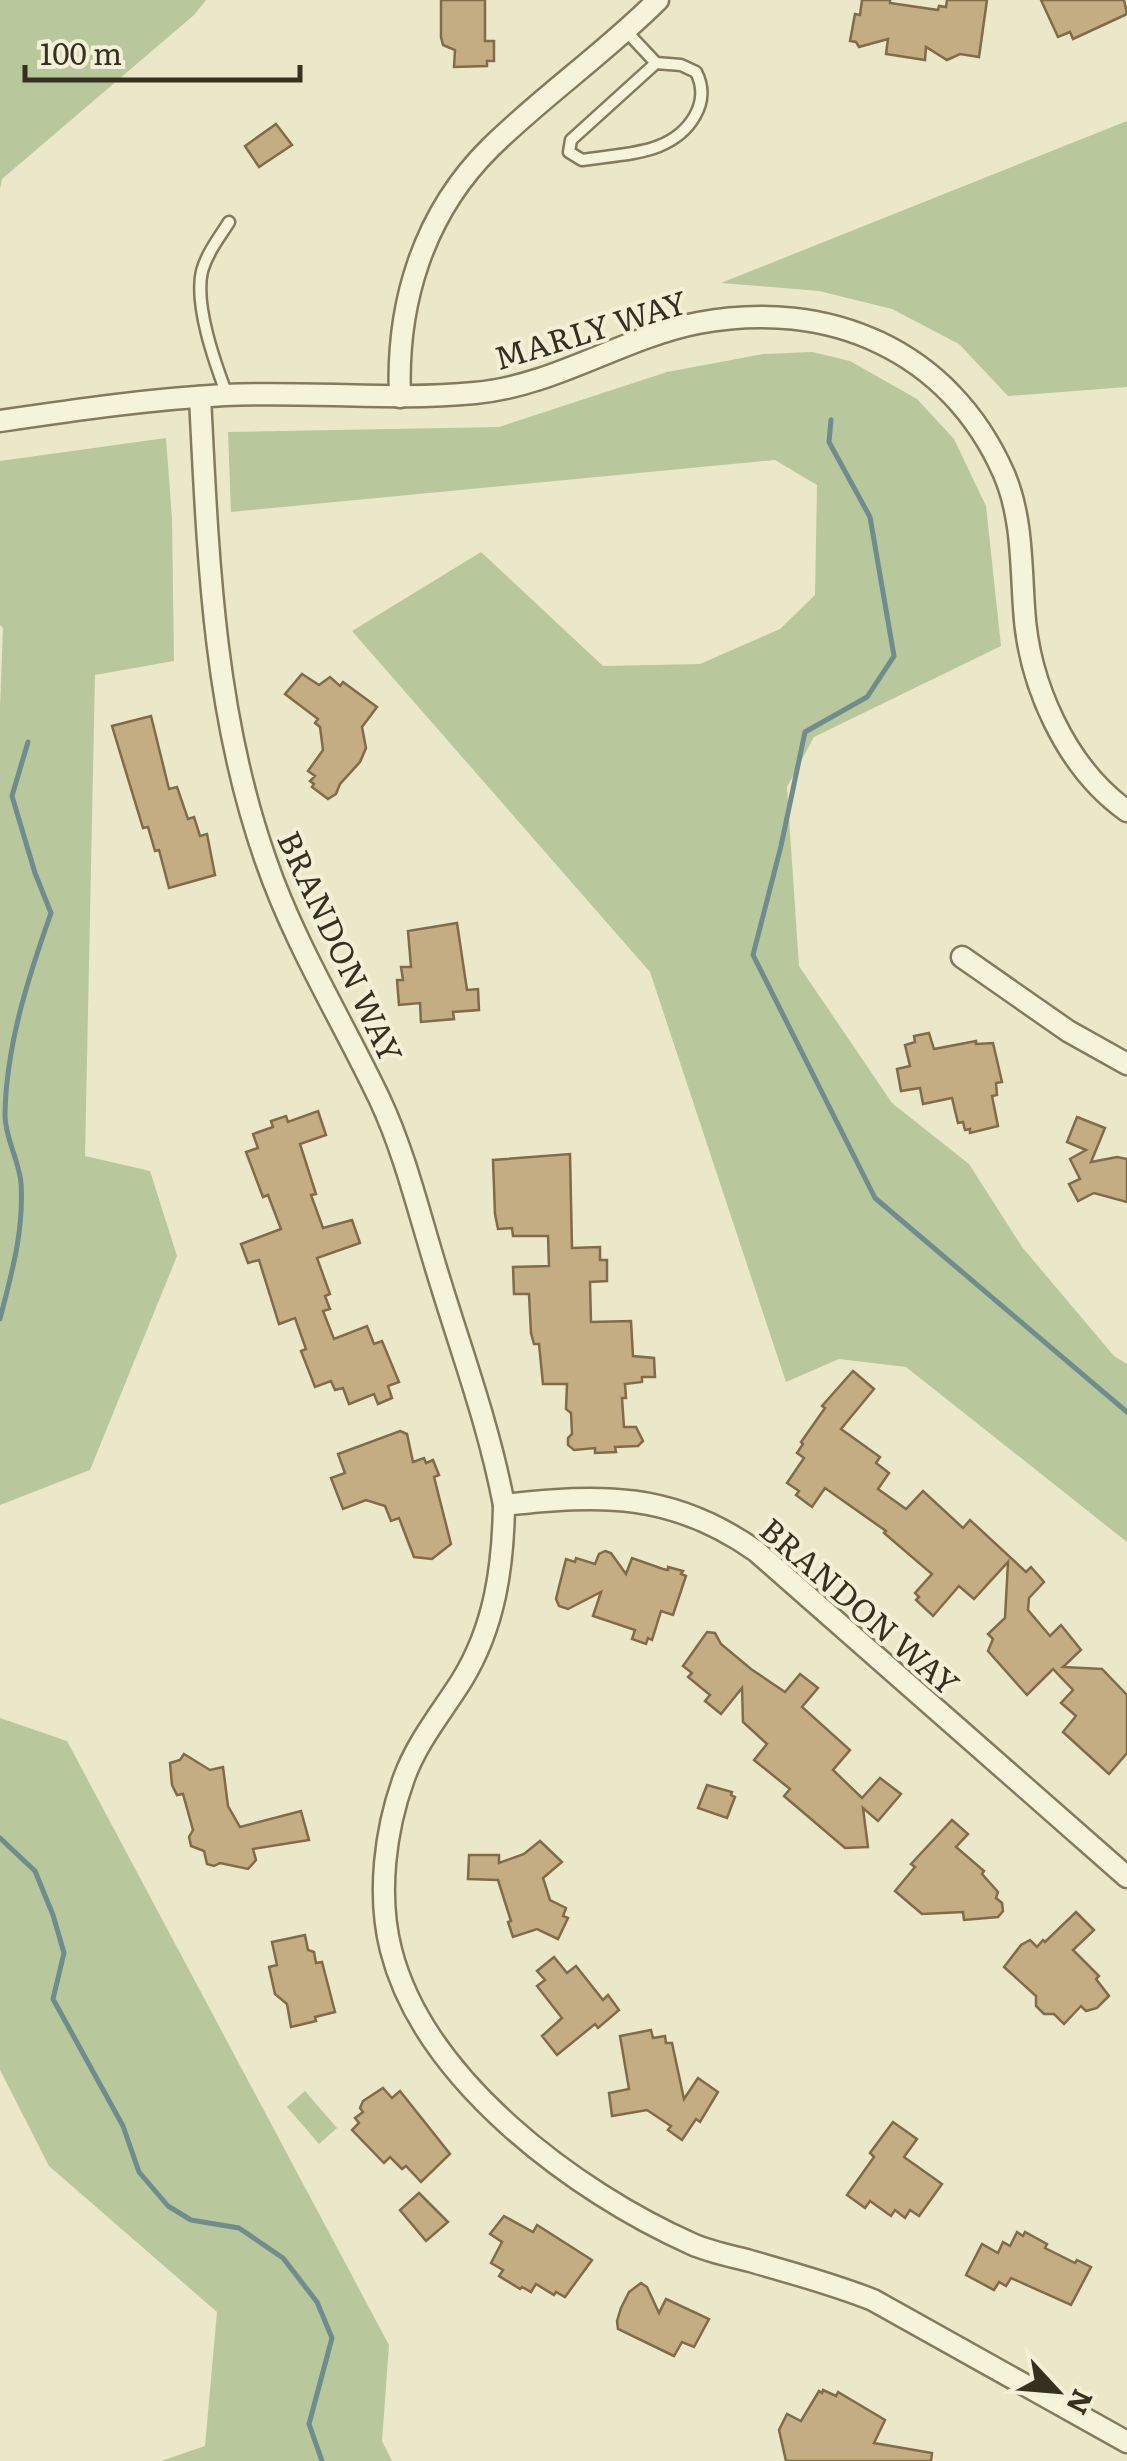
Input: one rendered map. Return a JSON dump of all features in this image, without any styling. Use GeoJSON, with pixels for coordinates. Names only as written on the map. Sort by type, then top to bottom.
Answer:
{"type":"FeatureCollection","features":[{"type":"Feature","properties":{"kind":"street"},"geometry":{"type":"LineString","coordinates":[[400,398],[400,330],[422,250],[440,212],[492,146],[658,0]]}},
{"type":"Feature","properties":{"kind":"street","name":"MARLY WAY"},"geometry":{"type":"LineString","coordinates":[[0,421],[126,402],[227,395],[400,398],[480,393],[557,373],[698,323],[807,318],[855,331],[888,344],[925,369],[978,426],[1005,476],[1021,542],[1027,634],[1039,682],[1067,743],[1106,794],[1127,811]]}},
{"type":"Feature","properties":{"kind":"street","name":"BRANDON WAY"},"geometry":{"type":"LineString","coordinates":[[200,398],[210,584],[224,698],[240,779],[266,863],[319,985],[380,1101],[398,1147],[486,1425],[504,1505],[500,1574],[491,1618],[468,1670],[428,1730],[405,1776],[389,1834],[384,1892],[390,1948],[407,1996],[428,2030],[488,2107],[636,2218],[697,2247],[833,2284],[873,2300],[1127,2442]]}},
{"type":"Feature","properties":{"kind":"street"},"geometry":{"type":"LineString","coordinates":[[962,956],[1068,1031],[1127,1064]]}},
{"type":"Feature","properties":{"kind":"street","name":"BRANDON WAY"},"geometry":{"type":"LineString","coordinates":[[504,1505],[597,1496],[637,1499],[687,1512],[730,1532],[1127,1877]]}},
{"type":"Feature","properties":{"kind":"lane"},"geometry":{"type":"LineString","coordinates":[[626,31],[656,63],[680,64],[696,72],[702,82],[701,108],[685,128],[659,146],[582,160],[569,152],[571,140],[656,63]]}},
{"type":"Feature","properties":{"kind":"lane"},"geometry":{"type":"LineString","coordinates":[[227,395],[204,321],[201,276],[229,222]]}},
{"type":"Feature","properties":{"kind":"green space"},"geometry":{"type":"Polygon","coordinates":[[[0,0],[206,0],[194,15],[2,179],[0,189],[0,0]]]}},
{"type":"Feature","properties":{"kind":"green space"},"geometry":{"type":"Polygon","coordinates":[[[1127,121],[1127,387],[1008,396],[959,344],[892,309],[819,291],[721,283],[1127,121]]]}},
{"type":"Feature","properties":{"kind":"green space"},"geometry":{"type":"Polygon","coordinates":[[[812,352],[850,361],[917,399],[954,439],[986,506],[1001,646],[814,737],[787,787],[799,966],[892,1103],[969,1164],[1022,1247],[1114,1356],[1127,1364],[1127,1542],[906,1367],[839,1359],[786,1382],[650,972],[352,631],[481,552],[603,666],[700,664],[780,629],[815,595],[817,485],[775,460],[231,512],[228,432],[499,427],[667,372],[763,354],[812,352]]]}},
{"type":"Feature","properties":{"kind":"green space"},"geometry":{"type":"Polygon","coordinates":[[[166,438],[172,518],[174,661],[95,675],[85,1156],[150,1171],[177,1256],[90,1470],[0,1505],[0,461],[166,438]]]}},
{"type":"Feature","properties":{"kind":"green space"},"geometry":{"type":"Polygon","coordinates":[[[0,1718],[67,1741],[389,2345],[382,2441],[392,2461],[161,2461],[205,2446],[217,2312],[49,2166],[0,2070],[0,1718]]]}},
{"type":"Feature","properties":{"kind":"green space"},"geometry":{"type":"Polygon","coordinates":[[[305,2091],[337,2128],[319,2144],[287,2107],[305,2091]]]}},
{"type":"Feature","properties":{"kind":"building"},"geometry":{"type":"Polygon","coordinates":[[[441,0],[485,0],[485,41],[494,41],[494,61],[487,61],[487,66],[454,67],[455,50],[443,45],[441,37],[441,0]]]}},
{"type":"Feature","properties":{"kind":"building"},"geometry":{"type":"Polygon","coordinates":[[[862,0],[890,0],[938,10],[939,6],[946,7],[947,0],[987,0],[979,57],[960,54],[947,60],[926,47],[925,60],[886,54],[888,39],[859,47],[850,41],[862,0]]]}},
{"type":"Feature","properties":{"kind":"building"},"geometry":{"type":"Polygon","coordinates":[[[1041,0],[1124,0],[1127,14],[1073,39],[1070,32],[1058,37],[1041,0]]]}},
{"type":"Feature","properties":{"kind":"building"},"geometry":{"type":"Polygon","coordinates":[[[276,124],[292,145],[259,167],[245,146],[276,124]]]}},
{"type":"Feature","properties":{"kind":"building"},"geometry":{"type":"Polygon","coordinates":[[[302,674],[319,685],[330,677],[340,686],[343,682],[377,707],[362,727],[366,748],[360,762],[328,799],[312,787],[310,781],[315,776],[308,771],[323,750],[320,727],[315,723],[318,719],[285,694],[302,674]]]}},
{"type":"Feature","properties":{"kind":"building"},"geometry":{"type":"Polygon","coordinates":[[[151,716],[169,789],[177,787],[188,819],[194,817],[200,836],[207,834],[215,875],[169,888],[159,850],[155,851],[148,827],[143,828],[112,726],[151,716]]]}},
{"type":"Feature","properties":{"kind":"building"},"geometry":{"type":"Polygon","coordinates":[[[457,923],[467,990],[478,989],[479,1010],[453,1012],[454,1019],[421,1022],[420,1003],[399,1005],[397,980],[403,980],[401,967],[411,967],[408,931],[457,923]]]}},
{"type":"Feature","properties":{"kind":"building"},"geometry":{"type":"Polygon","coordinates":[[[929,1033],[934,1049],[976,1041],[993,1043],[1002,1082],[996,1083],[997,1095],[992,1096],[998,1126],[970,1133],[963,1122],[958,1123],[952,1098],[923,1104],[920,1088],[901,1091],[897,1069],[910,1066],[905,1045],[915,1042],[914,1036],[929,1033]]]}},
{"type":"Feature","properties":{"kind":"building"},"geometry":{"type":"Polygon","coordinates":[[[318,1111],[326,1135],[300,1144],[316,1194],[311,1195],[323,1228],[352,1220],[360,1243],[317,1258],[330,1294],[325,1296],[330,1309],[323,1311],[334,1339],[367,1326],[374,1344],[382,1341],[399,1382],[388,1386],[392,1398],[378,1404],[374,1394],[349,1404],[343,1388],[335,1390],[331,1381],[315,1387],[301,1351],[306,1349],[295,1318],[279,1324],[259,1260],[248,1263],[241,1244],[281,1229],[268,1195],[263,1197],[246,1152],[258,1148],[253,1134],[273,1127],[271,1121],[286,1116],[288,1122],[318,1111]]]}},
{"type":"Feature","properties":{"kind":"building"},"geometry":{"type":"Polygon","coordinates":[[[1077,1117],[1105,1128],[1091,1162],[1127,1159],[1127,1202],[1094,1193],[1078,1201],[1069,1184],[1080,1179],[1070,1159],[1086,1150],[1067,1142],[1077,1117]]]}},
{"type":"Feature","properties":{"kind":"building"},"geometry":{"type":"Polygon","coordinates":[[[570,1154],[572,1248],[600,1247],[600,1260],[607,1260],[607,1281],[590,1282],[591,1322],[631,1321],[633,1356],[654,1358],[655,1377],[625,1384],[626,1398],[622,1398],[624,1427],[636,1427],[643,1441],[638,1446],[615,1447],[616,1452],[574,1450],[568,1445],[572,1434],[571,1413],[566,1409],[567,1384],[543,1384],[539,1344],[534,1344],[531,1333],[529,1294],[514,1294],[513,1267],[549,1266],[548,1236],[513,1236],[512,1228],[498,1229],[495,1214],[493,1160],[570,1154]]]}},
{"type":"Feature","properties":{"kind":"building"},"geometry":{"type":"Polygon","coordinates":[[[853,1371],[874,1389],[841,1429],[880,1457],[876,1463],[889,1473],[878,1489],[906,1509],[923,1491],[963,1528],[970,1520],[1026,1572],[1031,1567],[1044,1582],[1029,1598],[1028,1610],[1050,1636],[1061,1625],[1081,1650],[1063,1667],[1102,1669],[1127,1695],[1127,1753],[1109,1774],[1063,1732],[1076,1716],[1061,1703],[1073,1690],[1053,1669],[1027,1695],[988,1651],[993,1639],[988,1634],[1005,1618],[1008,1562],[974,1599],[959,1586],[933,1616],[916,1600],[919,1597],[915,1593],[932,1574],[886,1531],[825,1488],[812,1507],[787,1483],[804,1458],[797,1453],[825,1408],[822,1406],[853,1371]]]}},
{"type":"Feature","properties":{"kind":"building"},"geometry":{"type":"Polygon","coordinates":[[[400,1431],[407,1434],[413,1462],[433,1460],[439,1475],[434,1477],[451,1544],[432,1559],[414,1557],[399,1518],[391,1521],[385,1506],[366,1500],[343,1509],[331,1478],[345,1473],[338,1454],[400,1431]]]}},
{"type":"Feature","properties":{"kind":"building"},"geometry":{"type":"Polygon","coordinates":[[[605,1551],[611,1553],[626,1574],[632,1558],[663,1569],[683,1571],[681,1574],[686,1576],[673,1615],[661,1611],[652,1640],[648,1638],[646,1644],[632,1639],[635,1630],[593,1616],[601,1592],[568,1609],[559,1606],[556,1599],[566,1559],[595,1564],[605,1551]]]}},
{"type":"Feature","properties":{"kind":"building"},"geometry":{"type":"Polygon","coordinates":[[[707,1632],[715,1633],[721,1644],[785,1692],[800,1674],[818,1688],[802,1707],[850,1750],[833,1770],[862,1798],[880,1778],[901,1794],[878,1821],[863,1808],[868,1847],[845,1848],[784,1796],[790,1789],[754,1760],[767,1744],[743,1722],[742,1688],[721,1714],[705,1701],[710,1695],[688,1677],[692,1673],[683,1666],[707,1632]]]}},
{"type":"Feature","properties":{"kind":"building"},"geometry":{"type":"Polygon","coordinates":[[[184,1754],[210,1770],[223,1767],[228,1806],[240,1827],[301,1811],[309,1840],[253,1849],[256,1860],[248,1869],[207,1864],[204,1851],[191,1846],[189,1837],[193,1830],[183,1794],[177,1795],[172,1785],[170,1763],[184,1754]]]}},
{"type":"Feature","properties":{"kind":"building"},"geometry":{"type":"Polygon","coordinates":[[[707,1785],[732,1792],[735,1797],[727,1818],[698,1808],[707,1785]]]}},
{"type":"Feature","properties":{"kind":"building"},"geometry":{"type":"Polygon","coordinates":[[[952,1820],[968,1834],[956,1847],[984,1871],[982,1874],[998,1892],[996,1898],[1003,1911],[998,1917],[964,1920],[963,1912],[922,1914],[895,1891],[915,1867],[911,1864],[952,1820]]]}},
{"type":"Feature","properties":{"kind":"building"},"geometry":{"type":"Polygon","coordinates":[[[540,1841],[562,1862],[543,1878],[550,1900],[566,1908],[563,1916],[568,1918],[558,1939],[537,1929],[513,1937],[498,1880],[468,1879],[469,1855],[499,1855],[499,1863],[524,1854],[540,1841]]]}},
{"type":"Feature","properties":{"kind":"building"},"geometry":{"type":"Polygon","coordinates":[[[1076,1912],[1094,1930],[1073,1950],[1099,1976],[1096,1979],[1109,1996],[1097,2008],[1086,2011],[1081,2006],[1064,2024],[1054,2014],[1044,2014],[1036,2006],[1036,1996],[1004,1967],[1021,1945],[1030,1940],[1037,1947],[1076,1912]]]}},
{"type":"Feature","properties":{"kind":"building"},"geometry":{"type":"Polygon","coordinates":[[[305,1935],[316,1963],[322,1962],[335,2012],[291,2027],[287,2004],[275,1994],[269,1967],[277,1965],[272,1942],[305,1935]]]}},
{"type":"Feature","properties":{"kind":"building"},"geometry":{"type":"Polygon","coordinates":[[[554,1957],[567,1973],[576,1966],[603,2000],[608,1995],[619,2010],[557,2055],[542,2036],[562,2018],[537,1986],[545,1980],[537,1971],[554,1957]]]}},
{"type":"Feature","properties":{"kind":"building"},"geometry":{"type":"Polygon","coordinates":[[[651,2030],[653,2038],[665,2036],[666,2043],[672,2043],[684,2099],[698,2078],[718,2092],[700,2122],[696,2119],[682,2140],[668,2130],[671,2126],[647,2110],[612,2116],[609,2093],[629,2089],[620,2036],[651,2030]]]}},
{"type":"Feature","properties":{"kind":"building"},"geometry":{"type":"Polygon","coordinates":[[[383,2088],[392,2098],[400,2091],[450,2154],[421,2182],[406,2166],[402,2169],[390,2157],[384,2163],[352,2130],[359,2123],[355,2118],[363,2112],[363,2101],[383,2088]]]}},
{"type":"Feature","properties":{"kind":"building"},"geometry":{"type":"Polygon","coordinates":[[[893,2122],[917,2139],[904,2157],[942,2184],[919,2216],[910,2210],[905,2218],[895,2210],[891,2216],[870,2201],[865,2208],[847,2195],[893,2122]]]}},
{"type":"Feature","properties":{"kind":"building"},"geometry":{"type":"Polygon","coordinates":[[[419,2193],[448,2222],[426,2241],[400,2210],[419,2193]]]}},
{"type":"Feature","properties":{"kind":"building"},"geometry":{"type":"Polygon","coordinates":[[[504,2216],[533,2232],[537,2225],[592,2260],[565,2297],[536,2284],[531,2292],[520,2289],[499,2276],[503,2270],[491,2263],[502,2242],[490,2234],[504,2216]]]}},
{"type":"Feature","properties":{"kind":"building"},"geometry":{"type":"Polygon","coordinates":[[[1017,2232],[1023,2236],[1025,2232],[1047,2244],[1045,2248],[1091,2267],[1071,2305],[1011,2278],[1006,2286],[999,2282],[994,2290],[966,2275],[982,2244],[998,2253],[1003,2242],[1010,2246],[1017,2232]]]}},
{"type":"Feature","properties":{"kind":"building"},"geometry":{"type":"Polygon","coordinates":[[[641,2283],[647,2287],[659,2313],[666,2299],[709,2319],[694,2347],[682,2342],[674,2356],[618,2329],[617,2321],[629,2292],[641,2283]]]}},
{"type":"Feature","properties":{"kind":"building"},"geometry":{"type":"Polygon","coordinates":[[[823,2390],[836,2396],[838,2392],[885,2420],[874,2443],[932,2453],[931,2461],[786,2461],[779,2430],[787,2414],[801,2421],[823,2390]]]}},
{"type":"Feature","properties":{"kind":"waterway"},"geometry":{"type":"LineString","coordinates":[[831,420],[829,442],[870,517],[894,656],[867,697],[805,732],[753,955],[875,1198],[1127,1412]]}},
{"type":"Feature","properties":{"kind":"waterway"},"geometry":{"type":"LineString","coordinates":[[0,1319],[21,1218],[20,1174],[5,1115],[9,1063],[27,987],[51,913],[12,796],[28,742]]}},
{"type":"Feature","properties":{"kind":"waterway"},"geometry":{"type":"LineString","coordinates":[[0,1838],[35,1871],[64,1953],[53,1999],[123,2126],[139,2172],[168,2206],[191,2220],[239,2228],[283,2258],[317,2302],[332,2338],[309,2424],[322,2461]]}}]}
